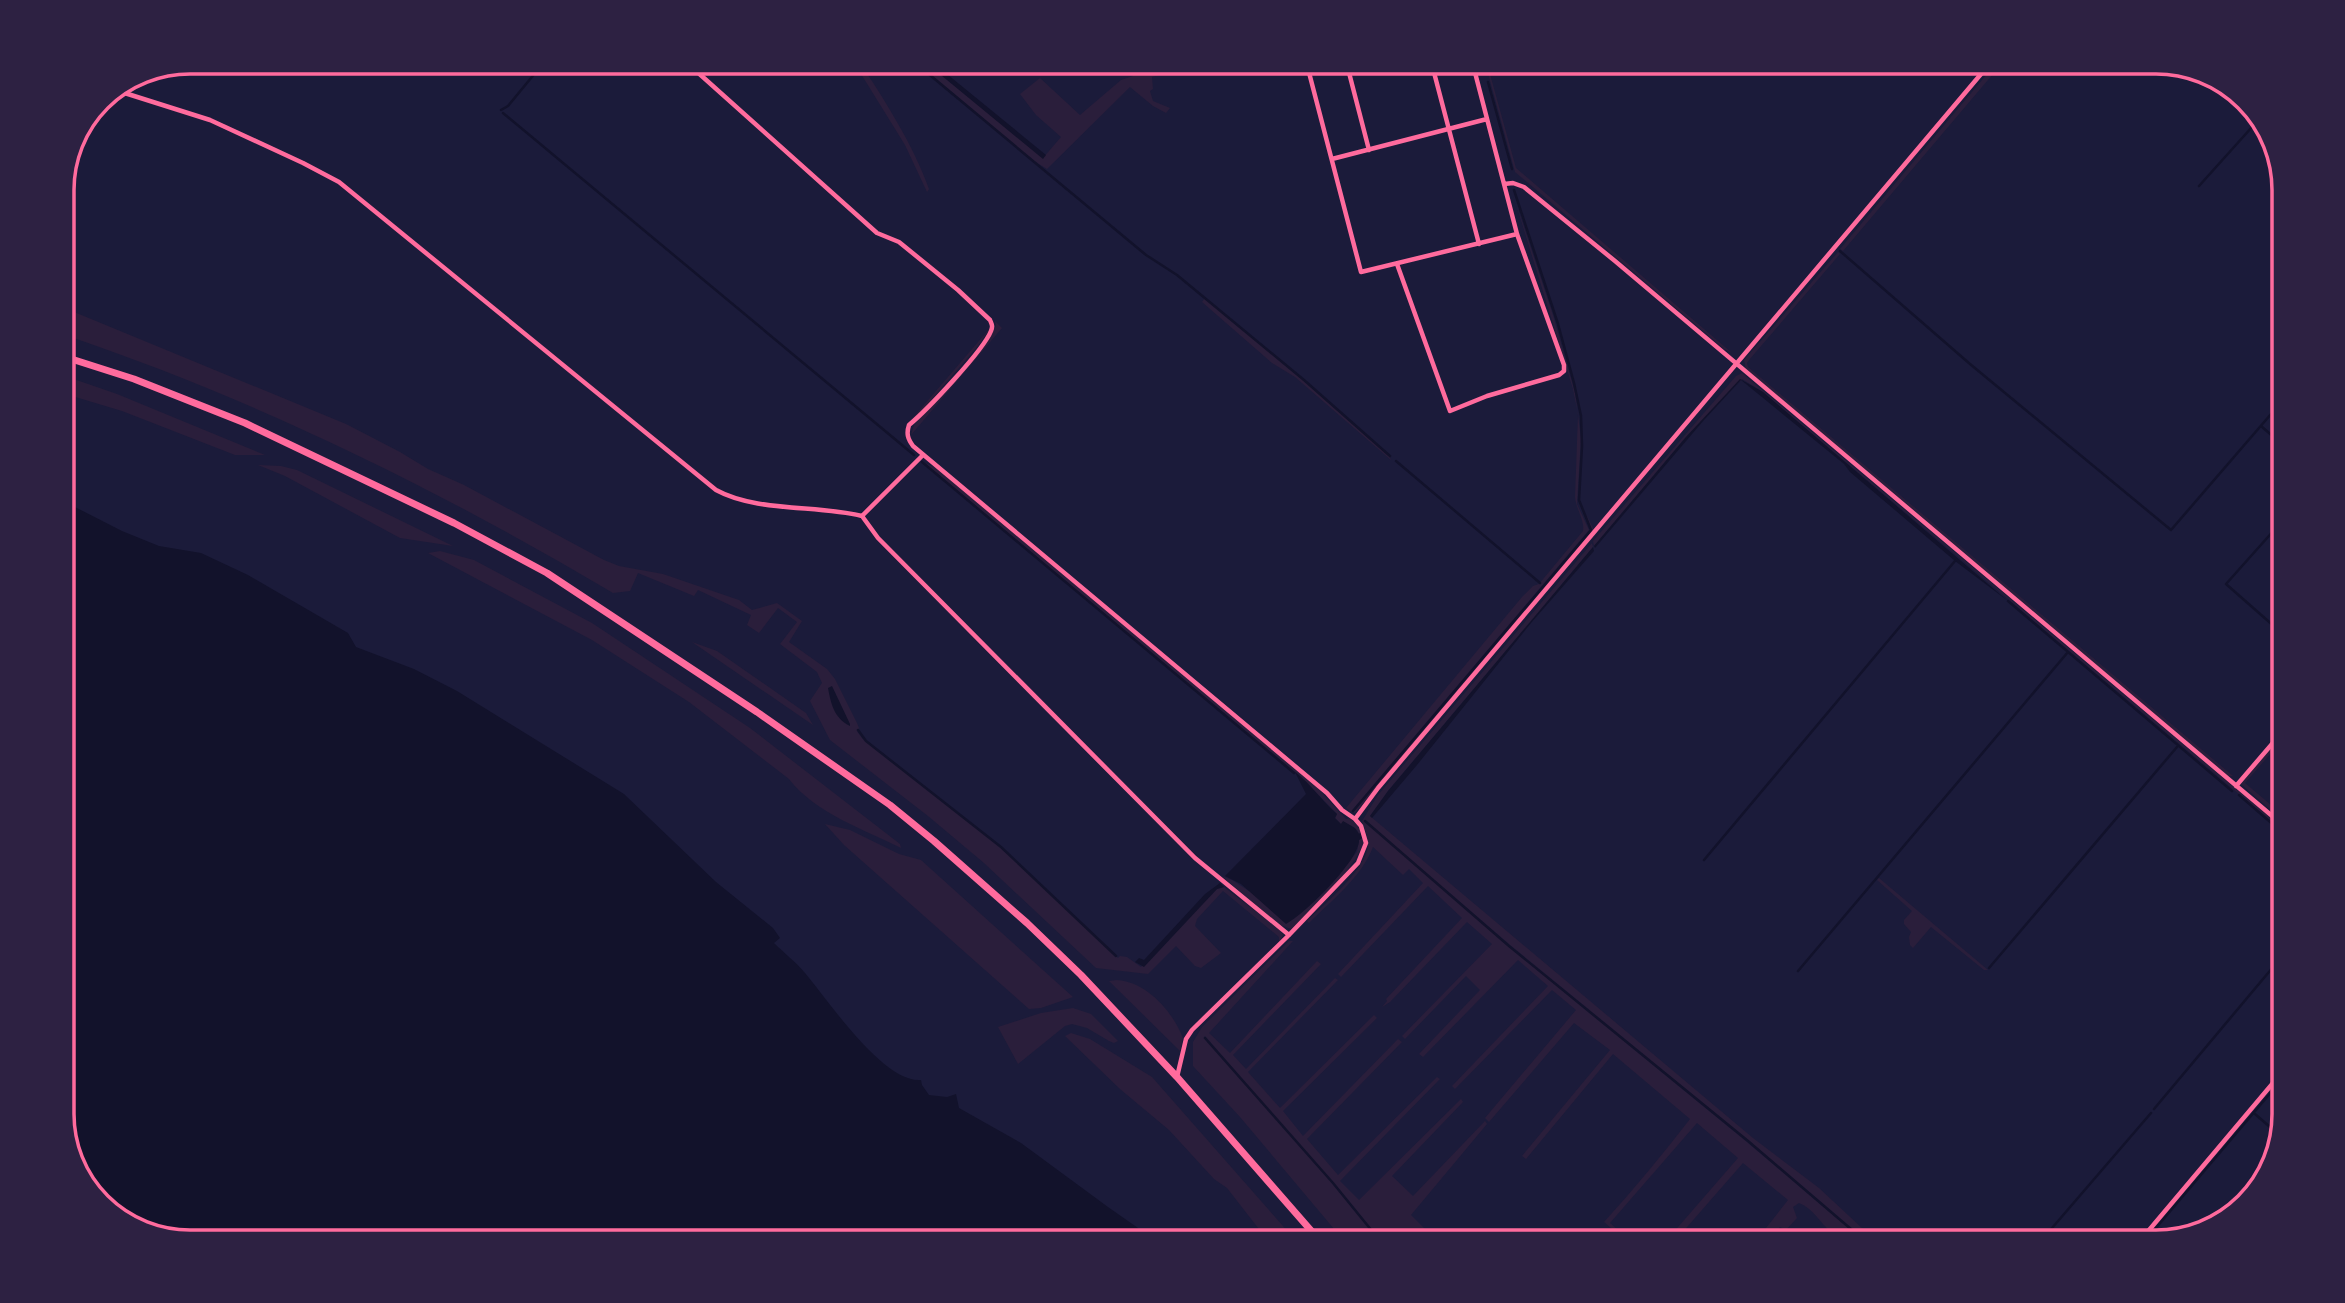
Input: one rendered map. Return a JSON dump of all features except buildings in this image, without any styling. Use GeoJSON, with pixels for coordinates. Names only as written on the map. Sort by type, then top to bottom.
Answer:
{"type":"FeatureCollection","features":[{"type":"Feature","properties":{"kind":"highway"},"geometry":{"type":"LineString","coordinates":[[74,360],[134,379],[245,423],[454,523],[547,573],[757,712],[890,806],[1027,923],[1081,975],[1177,1077],[1311,1230]]}},
{"type":"Feature","properties":{"kind":"street"},"geometry":{"type":"LineString","coordinates":[[700,74],[877,233],[899,242],[990,320],[991,331],[988,337],[909,425],[908,440],[922,456],[1327,793],[1361,826],[1366,843],[1358,863],[1192,1030],[1186,1039],[1177,1077]]}},
{"type":"Feature","properties":{"kind":"street"},"geometry":{"type":"LineString","coordinates":[[1309,74],[1361,272],[1517,234]]}},
{"type":"Feature","properties":{"kind":"street"},"geometry":{"type":"LineString","coordinates":[[1349,74],[1369,150]]}},
{"type":"Feature","properties":{"kind":"street"},"geometry":{"type":"LineString","coordinates":[[1434,74],[1479,244]]}},
{"type":"Feature","properties":{"kind":"street"},"geometry":{"type":"LineString","coordinates":[[1397,264],[1450,411],[1559,375],[1564,371],[1517,234],[1475,74]]}},
{"type":"Feature","properties":{"kind":"street"},"geometry":{"type":"LineString","coordinates":[[1355,819],[1446,706],[1981,74]]}},
{"type":"Feature","properties":{"kind":"street"},"geometry":{"type":"LineString","coordinates":[[125,93],[210,120],[339,182],[708,485],[723,494],[763,503],[862,516],[878,538],[1195,858],[1289,935]]}},
{"type":"Feature","properties":{"kind":"street"},"geometry":{"type":"LineString","coordinates":[[1332,159],[1487,119]]}},
{"type":"Feature","properties":{"kind":"street"},"geometry":{"type":"LineString","coordinates":[[1504,184],[1513,183],[1524,187],[2272,816]]}},
{"type":"Feature","properties":{"kind":"street"},"geometry":{"type":"LineString","coordinates":[[862,516],[922,456]]}},
{"type":"Feature","properties":{"kind":"street"},"geometry":{"type":"LineString","coordinates":[[2236,786],[2272,744]]}},
{"type":"Feature","properties":{"kind":"street"},"geometry":{"type":"LineString","coordinates":[[2149,1230],[2272,1084]]}},
{"type":"Feature","properties":{"kind":"shaded area"},"geometry":{"type":"Polygon","coordinates":[[[861,74],[867,74],[898,123],[922,172],[929,189],[927,192],[905,145],[861,74]]]}},
{"type":"Feature","properties":{"kind":"shaded area"},"geometry":{"type":"Polygon","coordinates":[[[930,74],[940,74],[1043,158],[1061,137],[1036,115],[1020,94],[1040,78],[1080,115],[1121,80],[1133,74],[1162,74],[1152,77],[1153,89],[1150,91],[1153,101],[1170,108],[1166,113],[1130,87],[1047,169],[930,74]]]}},
{"type":"Feature","properties":{"kind":"shaded area"},"geometry":{"type":"Polygon","coordinates":[[[940,74],[947,74],[1046,155],[1043,159],[940,74]]]}},
{"type":"Feature","properties":{"kind":"shaded area"},"geometry":{"type":"Polygon","coordinates":[[[1490,74],[1516,168],[1732,353],[1515,172],[1490,74]]]}},
{"type":"Feature","properties":{"kind":"shaded area"},"geometry":{"type":"Polygon","coordinates":[[[1987,74],[1993,74],[1843,251],[1840,249],[1987,74]]]}},
{"type":"Feature","properties":{"kind":"shaded area"},"geometry":{"type":"Polygon","coordinates":[[[1513,194],[1553,315],[1575,393],[1577,411],[1573,389],[1513,194]]]}},
{"type":"Feature","properties":{"kind":"shaded area"},"geometry":{"type":"Polygon","coordinates":[[[1838,252],[1840,254],[1749,360],[1748,367],[2233,776],[2228,776],[1746,370],[1744,360],[1838,252]]]}},
{"type":"Feature","properties":{"kind":"shaded area"},"geometry":{"type":"Polygon","coordinates":[[[1205,298],[1304,381],[1391,460],[1295,377],[1272,363],[1202,302],[1205,298]]]}},
{"type":"Feature","properties":{"kind":"shaded area"},"geometry":{"type":"Polygon","coordinates":[[[74,312],[346,424],[604,560],[619,566],[663,574],[739,600],[752,610],[777,603],[802,621],[789,642],[827,669],[835,679],[862,738],[1001,847],[1118,958],[1127,957],[1141,967],[1217,889],[1224,887],[1279,929],[1283,935],[1279,944],[1279,937],[1223,891],[1197,919],[1195,926],[1221,953],[1201,968],[1195,966],[1176,946],[1148,974],[1096,968],[984,863],[830,740],[810,701],[822,683],[817,672],[780,644],[797,622],[778,608],[759,633],[747,625],[751,615],[698,590],[694,596],[638,573],[630,591],[613,593],[413,482],[275,417],[74,338],[74,312]]]}},
{"type":"Feature","properties":{"kind":"shaded area"},"geometry":{"type":"Polygon","coordinates":[[[995,321],[1002,328],[911,435],[914,425],[987,341],[996,326],[995,321]]]}},
{"type":"Feature","properties":{"kind":"shaded area"},"geometry":{"type":"Polygon","coordinates":[[[991,327],[978,346],[906,429],[917,413],[991,327]]]}},
{"type":"Feature","properties":{"kind":"shaded area"},"geometry":{"type":"Polygon","coordinates":[[[1742,373],[2272,819],[2272,822],[1763,392],[1742,379],[1686,437],[1594,546],[1593,541],[1736,376],[1742,373]]]}},
{"type":"Feature","properties":{"kind":"shaded area"},"geometry":{"type":"Polygon","coordinates":[[[74,379],[265,455],[235,455],[122,411],[74,397],[74,379]]]}},
{"type":"Feature","properties":{"kind":"shaded area"},"geometry":{"type":"Polygon","coordinates":[[[1740,379],[1763,392],[2008,601],[1955,561],[1844,464],[1741,380],[1595,548],[1686,437],[1740,379]]]}},
{"type":"Feature","properties":{"kind":"shaded area"},"geometry":{"type":"Polygon","coordinates":[[[1578,415],[1581,438],[1577,504],[1589,530],[1351,812],[1346,808],[1522,597],[1539,584],[1583,531],[1575,497],[1578,415]]]}},
{"type":"Feature","properties":{"kind":"shaded area"},"geometry":{"type":"Polygon","coordinates":[[[923,462],[936,468],[1312,782],[1346,819],[1350,818],[1362,831],[1359,834],[1344,822],[1341,824],[1335,818],[1337,814],[1300,776],[923,462]]]}},
{"type":"Feature","properties":{"kind":"shaded area"},"geometry":{"type":"Polygon","coordinates":[[[258,465],[297,470],[453,546],[400,538],[285,476],[258,465]]]}},
{"type":"Feature","properties":{"kind":"shaded area"},"geometry":{"type":"Polygon","coordinates":[[[74,507],[159,546],[201,553],[248,575],[348,633],[356,647],[414,669],[457,691],[624,794],[716,882],[773,928],[780,938],[774,943],[801,969],[874,1055],[906,1077],[921,1080],[929,1095],[947,1097],[956,1094],[959,1108],[1021,1143],[1141,1230],[189,1230],[159,1226],[125,1210],[102,1190],[85,1165],[74,1121],[74,507]]]}},
{"type":"Feature","properties":{"kind":"shaded area"},"geometry":{"type":"Polygon","coordinates":[[[1586,514],[1594,530],[1355,813],[1353,812],[1592,531],[1586,514]]]}},
{"type":"Feature","properties":{"kind":"shaded area"},"geometry":{"type":"Polygon","coordinates":[[[1592,543],[1593,547],[1370,816],[1753,1138],[1819,1188],[1864,1230],[1854,1230],[1510,945],[1366,821],[1508,946],[1851,1230],[1829,1230],[1813,1212],[1799,1203],[1793,1207],[1797,1218],[1786,1230],[1780,1227],[1778,1230],[1764,1230],[1788,1200],[1743,1163],[1684,1230],[1675,1230],[1738,1158],[1697,1123],[1610,1223],[1618,1230],[1613,1230],[1604,1222],[1690,1119],[1613,1054],[1526,1159],[1522,1156],[1610,1050],[1574,1023],[1489,1122],[1485,1118],[1576,1010],[1552,990],[1455,1089],[1452,1086],[1548,986],[1518,960],[1423,1057],[1419,1054],[1480,990],[1466,976],[1405,1039],[1402,1036],[1492,944],[1467,922],[1390,1002],[1382,1007],[1386,999],[1462,918],[1428,886],[1341,977],[1338,974],[1423,883],[1409,869],[1403,875],[1373,847],[1354,879],[1309,923],[1307,921],[1344,885],[1361,864],[1368,843],[1362,821],[1378,795],[1592,543]]]}},
{"type":"Feature","properties":{"kind":"shaded area"},"geometry":{"type":"Polygon","coordinates":[[[1593,547],[1594,551],[1531,623],[1372,818],[1370,816],[1388,791],[1593,547]]]}},
{"type":"Feature","properties":{"kind":"shaded area"},"geometry":{"type":"Polygon","coordinates":[[[440,551],[474,560],[592,623],[750,728],[900,844],[901,848],[826,811],[689,702],[592,640],[428,553],[440,551]]]}},
{"type":"Feature","properties":{"kind":"shaded area"},"geometry":{"type":"Polygon","coordinates":[[[692,642],[717,651],[806,713],[813,725],[692,642]]]}},
{"type":"Feature","properties":{"kind":"shaded area"},"geometry":{"type":"Polygon","coordinates":[[[832,686],[850,726],[840,719],[834,710],[828,688],[832,686]]]}},
{"type":"Feature","properties":{"kind":"shaded area"},"geometry":{"type":"Polygon","coordinates":[[[2272,748],[2272,752],[2245,783],[2272,806],[2272,811],[2241,784],[2272,748]]]}},
{"type":"Feature","properties":{"kind":"shaded area"},"geometry":{"type":"Polygon","coordinates":[[[1295,772],[1337,814],[1335,818],[1341,824],[1343,821],[1355,828],[1359,834],[1362,831],[1364,837],[1359,840],[1351,860],[1330,886],[1286,924],[1241,884],[1225,876],[1306,794],[1295,772]]]}},
{"type":"Feature","properties":{"kind":"shaded area"},"geometry":{"type":"Polygon","coordinates":[[[825,824],[850,830],[899,854],[921,860],[1073,997],[1041,1008],[1029,1009],[844,845],[825,824]]]}},
{"type":"Feature","properties":{"kind":"shaded area"},"geometry":{"type":"Polygon","coordinates":[[[1364,837],[1362,847],[1346,872],[1291,929],[1278,924],[1222,876],[1249,891],[1317,898],[1357,852],[1359,840],[1364,837]]]}},
{"type":"Feature","properties":{"kind":"shaded area"},"geometry":{"type":"Polygon","coordinates":[[[1879,878],[1988,970],[1984,970],[1931,927],[1913,948],[1909,937],[1911,932],[1904,924],[1912,911],[1877,880],[1879,878]]]}},
{"type":"Feature","properties":{"kind":"shaded area"},"geometry":{"type":"Polygon","coordinates":[[[1220,883],[1224,887],[1217,889],[1144,967],[1135,962],[1139,958],[1144,960],[1205,894],[1220,883]]]}},
{"type":"Feature","properties":{"kind":"shaded area"},"geometry":{"type":"Polygon","coordinates":[[[1289,941],[1293,941],[1209,1033],[1230,1053],[1317,961],[1321,964],[1233,1055],[1246,1069],[1335,978],[1338,980],[1248,1072],[1280,1108],[1374,1015],[1377,1018],[1283,1111],[1303,1136],[1398,1039],[1402,1042],[1307,1139],[1338,1175],[1437,1077],[1440,1079],[1340,1181],[1359,1200],[1461,1099],[1463,1102],[1392,1176],[1413,1196],[1485,1121],[1487,1124],[1411,1215],[1426,1230],[1373,1230],[1205,1036],[1370,1230],[1335,1230],[1240,1117],[1193,1066],[1193,1042],[1202,1027],[1289,941]]]}},
{"type":"Feature","properties":{"kind":"shaded area"},"geometry":{"type":"Polygon","coordinates":[[[1117,980],[1139,986],[1166,1009],[1183,1038],[1180,1051],[1109,981],[1117,980]]]}},
{"type":"Feature","properties":{"kind":"shaded area"},"geometry":{"type":"Polygon","coordinates":[[[1073,1008],[1091,1014],[1118,1041],[1114,1043],[1087,1028],[1072,1024],[1065,1026],[1018,1064],[998,1027],[1041,1013],[1073,1008]]]}},
{"type":"Feature","properties":{"kind":"shaded area"},"geometry":{"type":"Polygon","coordinates":[[[1071,1033],[1090,1039],[1152,1077],[1286,1230],[1260,1230],[1227,1188],[1214,1179],[1169,1130],[1120,1089],[1065,1036],[1071,1033]]]}},
{"type":"Feature","properties":{"kind":"waterway"},"geometry":{"type":"LineString","coordinates":[[501,110],[508,106],[534,74]]}},
{"type":"Feature","properties":{"kind":"waterway"},"geometry":{"type":"LineString","coordinates":[[929,74],[1146,255],[1177,275],[1304,380],[1390,456]]}},
{"type":"Feature","properties":{"kind":"waterway"},"geometry":{"type":"LineString","coordinates":[[1488,82],[1512,169]]}},
{"type":"Feature","properties":{"kind":"waterway"},"geometry":{"type":"LineString","coordinates":[[503,113],[914,455]]}},
{"type":"Feature","properties":{"kind":"waterway"},"geometry":{"type":"LineString","coordinates":[[2199,186],[2253,126]]}},
{"type":"Feature","properties":{"kind":"waterway"},"geometry":{"type":"LineString","coordinates":[[1353,811],[1591,530],[1579,500],[1581,416],[1574,383],[1558,324],[1514,190]]}},
{"type":"Feature","properties":{"kind":"waterway"},"geometry":{"type":"LineString","coordinates":[[1840,251],[1970,364],[2171,530],[2271,414]]}},
{"type":"Feature","properties":{"kind":"waterway"},"geometry":{"type":"LineString","coordinates":[[2261,426],[2271,435]]}},
{"type":"Feature","properties":{"kind":"waterway"},"geometry":{"type":"LineString","coordinates":[[1396,461],[1540,583]]}},
{"type":"Feature","properties":{"kind":"waterway"},"geometry":{"type":"LineString","coordinates":[[922,462],[1294,773]]}},
{"type":"Feature","properties":{"kind":"waterway"},"geometry":{"type":"LineString","coordinates":[[2271,533],[2226,584],[2271,624]]}},
{"type":"Feature","properties":{"kind":"waterway"},"geometry":{"type":"LineString","coordinates":[[1704,860],[1955,561]]}},
{"type":"Feature","properties":{"kind":"waterway"},"geometry":{"type":"LineString","coordinates":[[2008,601],[2232,791]]}},
{"type":"Feature","properties":{"kind":"waterway"},"geometry":{"type":"LineString","coordinates":[[1798,971],[2068,652]]}},
{"type":"Feature","properties":{"kind":"waterway"},"geometry":{"type":"LineString","coordinates":[[858,730],[866,741],[1001,847],[1116,956]]}},
{"type":"Feature","properties":{"kind":"waterway"},"geometry":{"type":"LineString","coordinates":[[1989,968],[2177,747]]}},
{"type":"Feature","properties":{"kind":"waterway"},"geometry":{"type":"LineString","coordinates":[[2239,795],[2272,823]]}},
{"type":"Feature","properties":{"kind":"waterway"},"geometry":{"type":"LineString","coordinates":[[1365,821],[1509,946],[1748,1141],[1852,1230]]}},
{"type":"Feature","properties":{"kind":"waterway"},"geometry":{"type":"LineString","coordinates":[[2154,1109],[2272,968]]}},
{"type":"Feature","properties":{"kind":"waterway"},"geometry":{"type":"LineString","coordinates":[[1205,1038],[1371,1230]]}},
{"type":"Feature","properties":{"kind":"waterway"},"geometry":{"type":"LineString","coordinates":[[2154,1230],[2272,1091]]}},
{"type":"Feature","properties":{"kind":"waterway"},"geometry":{"type":"LineString","coordinates":[[2050,1230],[2151,1113]]}},
{"type":"Feature","properties":{"kind":"waterway"},"geometry":{"type":"LineString","coordinates":[[2255,1114],[2271,1128]]}}]}
